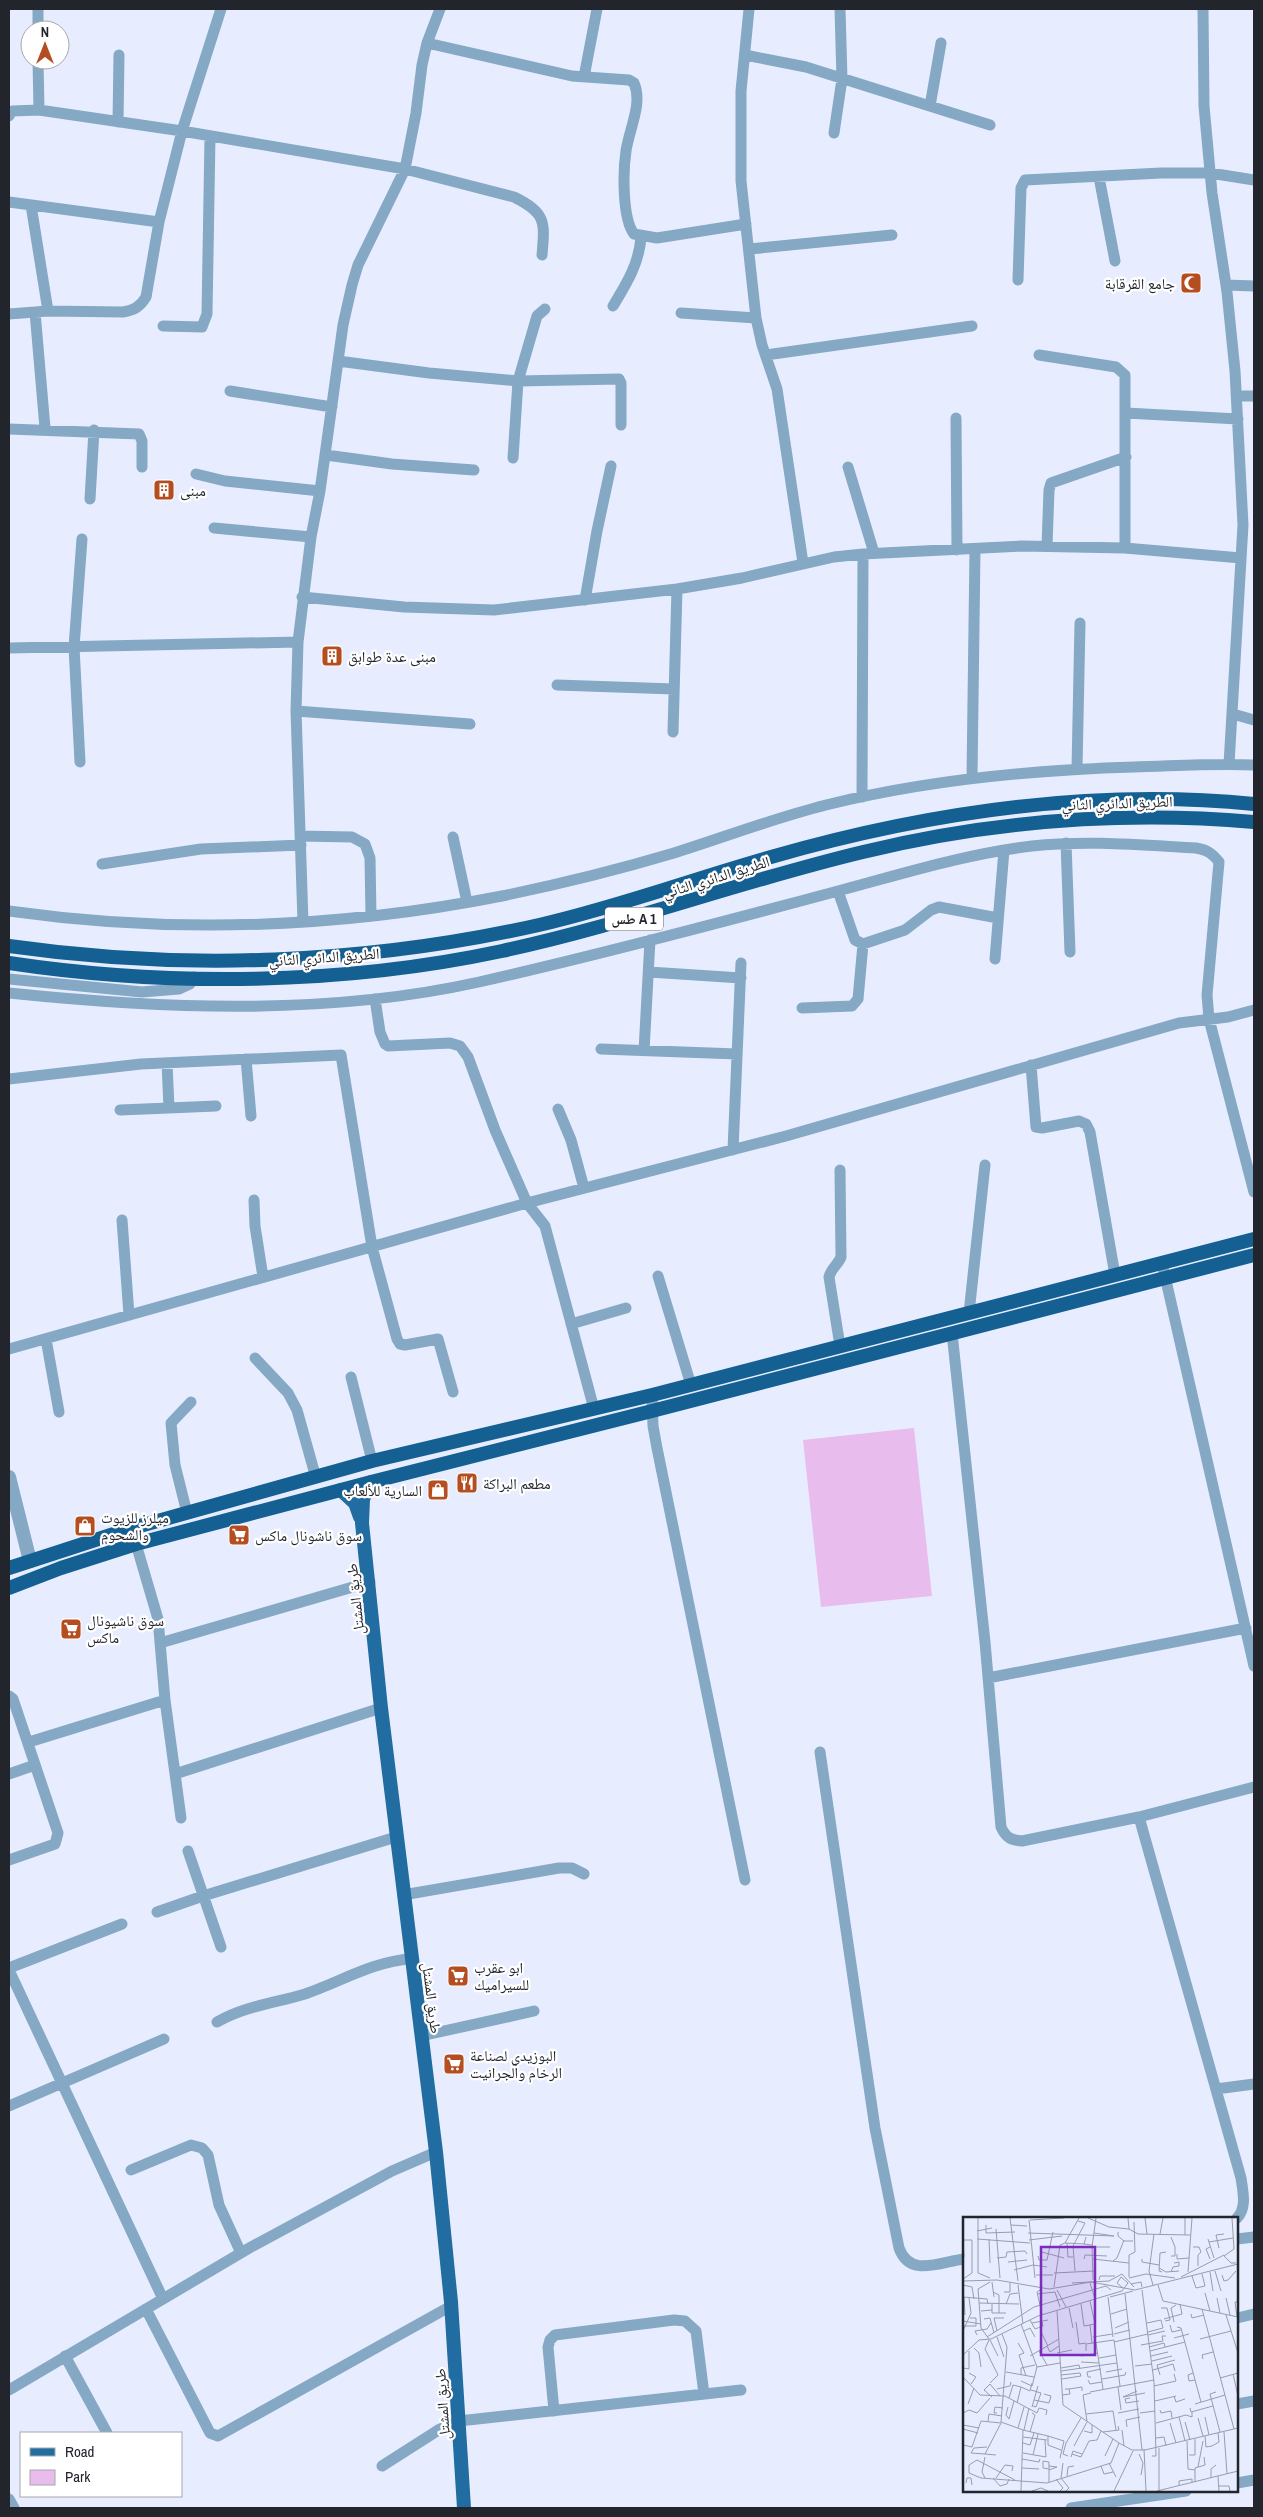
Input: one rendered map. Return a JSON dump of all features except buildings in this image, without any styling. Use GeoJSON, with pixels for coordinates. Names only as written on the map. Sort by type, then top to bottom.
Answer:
{"type":"FeatureCollection","features":[{"type":"Feature","properties":{"kind":"highway","name":"الطريق الدائري الثاني"},"geometry":{"type":"LineString","coordinates":[[9,946],[118,957],[199,960],[300,958],[398,950],[492,934],[585,914],[770,857],[855,835],[931,819],[1014,807],[1092,800],[1170,799],[1254,804]]}},
{"type":"Feature","properties":{"kind":"highway","name":"الطريق الدائري الثاني"},"geometry":{"type":"LineString","coordinates":[[9,963],[110,975],[194,977],[276,977],[351,973],[425,965],[489,954],[634,919],[848,855],[974,830],[1100,818],[1184,818],[1254,822]]}},
{"type":"Feature","properties":{"kind":"highway"},"geometry":{"type":"LineString","coordinates":[[9,1568],[129,1529],[372,1461],[652,1395],[1254,1239]]}},
{"type":"Feature","properties":{"kind":"highway"},"geometry":{"type":"LineString","coordinates":[[9,1588],[61,1568],[136,1544],[1254,1255]]}},
{"type":"Feature","properties":{"kind":"main road","name":"طريق المشتل"},"geometry":{"type":"LineString","coordinates":[[371,1482],[365,1490],[363,1499],[362,1523],[370,1582],[381,1708],[396,1837],[436,2152],[451,2306],[464,2508]]}},
{"type":"Feature","properties":{"kind":"main road","name":"طريق المشتل"},"geometry":{"type":"LineString","coordinates":[[342,1490],[355,1503],[362,1523]]}},
{"type":"Feature","properties":{"kind":"street"},"geometry":{"type":"LineString","coordinates":[[9,314],[48,310],[122,312],[132,310],[141,305],[146,297],[159,222],[182,131],[221,9]]}},
{"type":"Feature","properties":{"kind":"street"},"geometry":{"type":"LineString","coordinates":[[303,922],[296,711],[298,642],[302,597],[311,537],[326,454],[343,325],[358,265],[405,169],[427,43],[440,9]]}},
{"type":"Feature","properties":{"kind":"street"},"geometry":{"type":"LineString","coordinates":[[584,77],[597,9]]}},
{"type":"Feature","properties":{"kind":"street"},"geometry":{"type":"LineString","coordinates":[[750,9],[745,55],[740,144],[746,224],[756,318],[778,389],[803,563]]}},
{"type":"Feature","properties":{"kind":"street"},"geometry":{"type":"LineString","coordinates":[[834,133],[842,79],[840,9]]}},
{"type":"Feature","properties":{"kind":"street"},"geometry":{"type":"LineString","coordinates":[[1203,9],[1204,106],[1210,173],[1226,285],[1237,396],[1243,525],[1229,764]]}},
{"type":"Feature","properties":{"kind":"street"},"geometry":{"type":"LineString","coordinates":[[427,43],[584,77],[634,82],[636,88],[633,123],[626,150],[626,217],[627,224],[634,234],[641,237],[657,238],[746,224]]}},
{"type":"Feature","properties":{"kind":"street"},"geometry":{"type":"LineString","coordinates":[[930,106],[941,43]]}},
{"type":"Feature","properties":{"kind":"street"},"geometry":{"type":"LineString","coordinates":[[118,122],[119,55]]}},
{"type":"Feature","properties":{"kind":"street"},"geometry":{"type":"LineString","coordinates":[[745,55],[786,62],[990,125]]}},
{"type":"Feature","properties":{"kind":"street"},"geometry":{"type":"LineString","coordinates":[[38,70],[39,110]]}},
{"type":"Feature","properties":{"kind":"street"},"geometry":{"type":"LineString","coordinates":[[9,116],[12,111],[19,109],[39,110],[182,131],[405,169],[514,197],[529,204],[542,217],[545,225],[542,255]]}},
{"type":"Feature","properties":{"kind":"street"},"geometry":{"type":"LineString","coordinates":[[164,326],[202,327],[207,314],[210,136]]}},
{"type":"Feature","properties":{"kind":"street"},"geometry":{"type":"LineString","coordinates":[[1018,280],[1020,193],[1023,182],[1161,173],[1210,173],[1254,180]]}},
{"type":"Feature","properties":{"kind":"street"},"geometry":{"type":"LineString","coordinates":[[1099,177],[1115,261]]}},
{"type":"Feature","properties":{"kind":"street"},"geometry":{"type":"LineString","coordinates":[[9,202],[159,222]]}},
{"type":"Feature","properties":{"kind":"street"},"geometry":{"type":"LineString","coordinates":[[31,205],[48,310]]}},
{"type":"Feature","properties":{"kind":"street"},"geometry":{"type":"LineString","coordinates":[[750,250],[892,235]]}},
{"type":"Feature","properties":{"kind":"street"},"geometry":{"type":"LineString","coordinates":[[613,306],[635,268],[640,254],[641,237]]}},
{"type":"Feature","properties":{"kind":"street"},"geometry":{"type":"LineString","coordinates":[[1226,285],[1254,286]]}},
{"type":"Feature","properties":{"kind":"street"},"geometry":{"type":"LineString","coordinates":[[513,458],[518,381],[537,316],[545,309]]}},
{"type":"Feature","properties":{"kind":"street"},"geometry":{"type":"LineString","coordinates":[[35,312],[45,428]]}},
{"type":"Feature","properties":{"kind":"street"},"geometry":{"type":"LineString","coordinates":[[681,313],[756,318]]}},
{"type":"Feature","properties":{"kind":"street"},"geometry":{"type":"LineString","coordinates":[[766,355],[972,326]]}},
{"type":"Feature","properties":{"kind":"street"},"geometry":{"type":"LineString","coordinates":[[1039,356],[1116,367],[1125,375],[1125,548]]}},
{"type":"Feature","properties":{"kind":"street"},"geometry":{"type":"LineString","coordinates":[[338,361],[429,373],[518,381],[619,378],[621,383],[621,425]]}},
{"type":"Feature","properties":{"kind":"street"},"geometry":{"type":"LineString","coordinates":[[230,391],[332,407]]}},
{"type":"Feature","properties":{"kind":"street"},"geometry":{"type":"LineString","coordinates":[[1237,396],[1254,396]]}},
{"type":"Feature","properties":{"kind":"street"},"geometry":{"type":"LineString","coordinates":[[1126,413],[1238,419]]}},
{"type":"Feature","properties":{"kind":"street"},"geometry":{"type":"LineString","coordinates":[[956,418],[957,550]]}},
{"type":"Feature","properties":{"kind":"street"},"geometry":{"type":"LineString","coordinates":[[9,429],[45,428],[139,434],[142,441],[142,467]]}},
{"type":"Feature","properties":{"kind":"street"},"geometry":{"type":"LineString","coordinates":[[90,499],[94,430]]}},
{"type":"Feature","properties":{"kind":"street"},"geometry":{"type":"LineString","coordinates":[[326,454],[392,464],[474,470]]}},
{"type":"Feature","properties":{"kind":"street"},"geometry":{"type":"LineString","coordinates":[[1047,546],[1049,490],[1051,483],[1126,457]]}},
{"type":"Feature","properties":{"kind":"street"},"geometry":{"type":"LineString","coordinates":[[585,600],[611,466]]}},
{"type":"Feature","properties":{"kind":"street"},"geometry":{"type":"LineString","coordinates":[[848,467],[868,553],[862,797]]}},
{"type":"Feature","properties":{"kind":"street"},"geometry":{"type":"LineString","coordinates":[[196,474],[225,481],[320,491]]}},
{"type":"Feature","properties":{"kind":"street"},"geometry":{"type":"LineString","coordinates":[[214,528],[311,537]]}},
{"type":"Feature","properties":{"kind":"street"},"geometry":{"type":"LineString","coordinates":[[80,762],[74,647],[82,540]]}},
{"type":"Feature","properties":{"kind":"street"},"geometry":{"type":"LineString","coordinates":[[302,597],[404,607],[494,610],[677,589],[742,578],[803,563],[868,553],[1047,546],[1125,548],[1241,558]]}},
{"type":"Feature","properties":{"kind":"street"},"geometry":{"type":"LineString","coordinates":[[972,778],[975,549]]}},
{"type":"Feature","properties":{"kind":"street"},"geometry":{"type":"LineString","coordinates":[[673,732],[677,589]]}},
{"type":"Feature","properties":{"kind":"street"},"geometry":{"type":"LineString","coordinates":[[1077,769],[1080,623]]}},
{"type":"Feature","properties":{"kind":"street"},"geometry":{"type":"LineString","coordinates":[[9,648],[298,642]]}},
{"type":"Feature","properties":{"kind":"street"},"geometry":{"type":"LineString","coordinates":[[557,685],[674,689]]}},
{"type":"Feature","properties":{"kind":"street"},"geometry":{"type":"LineString","coordinates":[[296,711],[470,724]]}},
{"type":"Feature","properties":{"kind":"street"},"geometry":{"type":"LineString","coordinates":[[1233,714],[1254,720]]}},
{"type":"Feature","properties":{"kind":"street"},"geometry":{"type":"LineString","coordinates":[[9,911],[149,923],[237,925],[371,916],[467,902],[543,887],[629,866],[789,816],[862,797],[972,778],[1077,769],[1229,764],[1254,765]]}},
{"type":"Feature","properties":{"kind":"street"},"geometry":{"type":"LineString","coordinates":[[102,864],[201,850],[352,837],[365,844],[369,853],[371,916]]}},
{"type":"Feature","properties":{"kind":"street"},"geometry":{"type":"LineString","coordinates":[[453,837],[467,902]]}},
{"type":"Feature","properties":{"kind":"street"},"geometry":{"type":"LineString","coordinates":[[9,993],[130,1003],[212,1006],[375,999],[478,982],[650,940],[922,867],[1004,850],[1066,843],[1100,842],[1196,848],[1205,850],[1219,862],[1207,995],[1209,1020],[1254,1192]]}},
{"type":"Feature","properties":{"kind":"street"},"geometry":{"type":"LineString","coordinates":[[1066,843],[1070,952]]}},
{"type":"Feature","properties":{"kind":"street"},"geometry":{"type":"LineString","coordinates":[[995,959],[1004,850]]}},
{"type":"Feature","properties":{"kind":"street"},"geometry":{"type":"LineString","coordinates":[[838,891],[855,940],[864,944],[905,930],[931,910],[940,907],[998,918]]}},
{"type":"Feature","properties":{"kind":"street"},"geometry":{"type":"LineString","coordinates":[[644,1051],[650,940]]}},
{"type":"Feature","properties":{"kind":"street"},"geometry":{"type":"LineString","coordinates":[[802,1008],[852,1006],[858,999],[864,944]]}},
{"type":"Feature","properties":{"kind":"street"},"geometry":{"type":"LineString","coordinates":[[733,1150],[741,963]]}},
{"type":"Feature","properties":{"kind":"street"},"geometry":{"type":"LineString","coordinates":[[649,972],[741,978]]}},
{"type":"Feature","properties":{"kind":"street"},"geometry":{"type":"LineString","coordinates":[[9,979],[142,992],[179,989],[190,984],[194,977]]}},
{"type":"Feature","properties":{"kind":"street"},"geometry":{"type":"LineString","coordinates":[[375,999],[380,1032],[385,1044],[388,1046],[450,1043],[464,1050],[495,1130],[528,1203],[544,1226],[594,1409]]}},
{"type":"Feature","properties":{"kind":"street"},"geometry":{"type":"LineString","coordinates":[[9,1350],[528,1203],[733,1150],[1179,1023],[1209,1020],[1254,1010]]}},
{"type":"Feature","properties":{"kind":"street"},"geometry":{"type":"LineString","coordinates":[[601,1050],[737,1054]]}},
{"type":"Feature","properties":{"kind":"street"},"geometry":{"type":"LineString","coordinates":[[9,1079],[167,1063],[341,1055],[372,1247],[399,1342],[405,1345],[438,1339],[453,1392]]}},
{"type":"Feature","properties":{"kind":"street"},"geometry":{"type":"LineString","coordinates":[[246,1059],[251,1116]]}},
{"type":"Feature","properties":{"kind":"street"},"geometry":{"type":"LineString","coordinates":[[167,1063],[169,1108]]}},
{"type":"Feature","properties":{"kind":"street"},"geometry":{"type":"LineString","coordinates":[[1031,1065],[1036,1127],[1042,1128],[1079,1121],[1086,1124],[1090,1132],[1115,1275]]}},
{"type":"Feature","properties":{"kind":"street"},"geometry":{"type":"LineString","coordinates":[[120,1110],[216,1106]]}},
{"type":"Feature","properties":{"kind":"street"},"geometry":{"type":"LineString","coordinates":[[558,1109],[571,1140],[584,1188]]}},
{"type":"Feature","properties":{"kind":"street"},"geometry":{"type":"LineString","coordinates":[[969,1313],[985,1165]]}},
{"type":"Feature","properties":{"kind":"street"},"geometry":{"type":"LineString","coordinates":[[840,1170],[840,1257],[837,1264],[831,1269],[829,1277],[840,1346]]}},
{"type":"Feature","properties":{"kind":"street"},"geometry":{"type":"LineString","coordinates":[[254,1200],[255,1226],[262,1277]]}},
{"type":"Feature","properties":{"kind":"street"},"geometry":{"type":"LineString","coordinates":[[122,1220],[129,1315]]}},
{"type":"Feature","properties":{"kind":"street"},"geometry":{"type":"LineString","coordinates":[[1162,1262],[1254,1666]]}},
{"type":"Feature","properties":{"kind":"street"},"geometry":{"type":"LineString","coordinates":[[658,1276],[691,1385]]}},
{"type":"Feature","properties":{"kind":"street"},"geometry":{"type":"LineString","coordinates":[[571,1324],[626,1308]]}},
{"type":"Feature","properties":{"kind":"street"},"geometry":{"type":"LineString","coordinates":[[952,1333],[988,1678],[1001,1827],[1005,1835],[1011,1840],[1022,1841],[1139,1817],[1254,1787]]}},
{"type":"Feature","properties":{"kind":"street"},"geometry":{"type":"LineString","coordinates":[[46,1338],[59,1412]]}},
{"type":"Feature","properties":{"kind":"street"},"geometry":{"type":"LineString","coordinates":[[255,1358],[288,1393],[297,1410],[316,1478]]}},
{"type":"Feature","properties":{"kind":"street"},"geometry":{"type":"LineString","coordinates":[[351,1377],[372,1461]]}},
{"type":"Feature","properties":{"kind":"street"},"geometry":{"type":"LineString","coordinates":[[652,1395],[652,1411],[657,1448],[745,1880]]}},
{"type":"Feature","properties":{"kind":"street"},"geometry":{"type":"LineString","coordinates":[[187,1513],[175,1465],[171,1423],[191,1402]]}},
{"type":"Feature","properties":{"kind":"street"},"geometry":{"type":"LineString","coordinates":[[9,1477],[30,1560]]}},
{"type":"Feature","properties":{"kind":"street"},"geometry":{"type":"LineString","coordinates":[[136,1544],[158,1620],[165,1700],[181,1818]]}},
{"type":"Feature","properties":{"kind":"street"},"geometry":{"type":"LineString","coordinates":[[160,1643],[370,1582]]}},
{"type":"Feature","properties":{"kind":"street"},"geometry":{"type":"LineString","coordinates":[[988,1678],[1246,1628]]}},
{"type":"Feature","properties":{"kind":"street"},"geometry":{"type":"LineString","coordinates":[[9,1696],[13,1699],[29,1742],[35,1765],[58,1828],[55,1844],[9,1860]]}},
{"type":"Feature","properties":{"kind":"street"},"geometry":{"type":"LineString","coordinates":[[29,1742],[165,1700]]}},
{"type":"Feature","properties":{"kind":"street"},"geometry":{"type":"LineString","coordinates":[[175,1774],[381,1708]]}},
{"type":"Feature","properties":{"kind":"street"},"geometry":{"type":"LineString","coordinates":[[820,1752],[875,2128],[899,2248],[902,2257],[909,2263],[919,2266],[963,2259]]}},
{"type":"Feature","properties":{"kind":"street"},"geometry":{"type":"LineString","coordinates":[[9,1774],[35,1765]]}},
{"type":"Feature","properties":{"kind":"street"},"geometry":{"type":"LineString","coordinates":[[1139,1817],[1241,2178],[1244,2201],[1242,2213],[1238,2217]]}},
{"type":"Feature","properties":{"kind":"street"},"geometry":{"type":"LineString","coordinates":[[157,1912],[396,1837]]}},
{"type":"Feature","properties":{"kind":"street"},"geometry":{"type":"LineString","coordinates":[[188,1850],[221,1947]]}},
{"type":"Feature","properties":{"kind":"street"},"geometry":{"type":"LineString","coordinates":[[403,1896],[559,1868],[572,1868],[584,1874]]}},
{"type":"Feature","properties":{"kind":"street"},"geometry":{"type":"LineString","coordinates":[[122,1924],[9,1969],[162,2299]]}},
{"type":"Feature","properties":{"kind":"street"},"geometry":{"type":"LineString","coordinates":[[217,2022],[233,2013],[304,1994],[391,1960],[411,1959]]}},
{"type":"Feature","properties":{"kind":"street"},"geometry":{"type":"LineString","coordinates":[[421,2036],[534,2011]]}},
{"type":"Feature","properties":{"kind":"street"},"geometry":{"type":"LineString","coordinates":[[9,2106],[164,2039]]}},
{"type":"Feature","properties":{"kind":"street"},"geometry":{"type":"LineString","coordinates":[[1216,2089],[1254,2084]]}},
{"type":"Feature","properties":{"kind":"street"},"geometry":{"type":"LineString","coordinates":[[131,2170],[191,2145],[202,2148],[208,2155],[220,2205],[241,2253]]}},
{"type":"Feature","properties":{"kind":"street"},"geometry":{"type":"LineString","coordinates":[[9,2390],[241,2253],[392,2170],[436,2152]]}},
{"type":"Feature","properties":{"kind":"street"},"geometry":{"type":"LineString","coordinates":[[1238,2239],[1254,2237]]}},
{"type":"Feature","properties":{"kind":"street"},"geometry":{"type":"LineString","coordinates":[[146,2308],[210,2433],[218,2436],[451,2306]]}},
{"type":"Feature","properties":{"kind":"street"},"geometry":{"type":"LineString","coordinates":[[1238,2318],[1254,2314]]}},
{"type":"Feature","properties":{"kind":"street"},"geometry":{"type":"LineString","coordinates":[[554,2411],[548,2347],[550,2340],[555,2335],[674,2320],[685,2321],[696,2330],[704,2394]]}},
{"type":"Feature","properties":{"kind":"street"},"geometry":{"type":"LineString","coordinates":[[64,2356],[106,2432]]}},
{"type":"Feature","properties":{"kind":"street"},"geometry":{"type":"LineString","coordinates":[[382,2466],[440,2429],[459,2422],[741,2390]]}},
{"type":"Feature","properties":{"kind":"street"},"geometry":{"type":"LineString","coordinates":[[1238,2404],[1254,2401]]}},
{"type":"Feature","properties":{"kind":"street"},"geometry":{"type":"LineString","coordinates":[[1238,2483],[1254,2480]]}},
{"type":"Feature","properties":{"kind":"street"},"geometry":{"type":"LineString","coordinates":[[1071,2508],[1179,2492]]}},
{"type":"Feature","properties":{"kind":"street"},"geometry":{"type":"LineString","coordinates":[[9,2499],[14,2508]]}},
{"type":"Feature","properties":{"kind":"green space"},"geometry":{"type":"Polygon","coordinates":[[[914,1428],[932,1596],[821,1607],[803,1440],[914,1428]]]}},
{"type":"Feature","properties":{"kind":"place","name":"جامع القرقابة"},"geometry":{"type":"Point","coordinates":[1191,283]}},
{"type":"Feature","properties":{"kind":"place","name":"مبنى"},"geometry":{"type":"Point","coordinates":[164,490]}},
{"type":"Feature","properties":{"kind":"place","name":"مبنى عدة طوابق"},"geometry":{"type":"Point","coordinates":[332,656]}},
{"type":"Feature","properties":{"kind":"place","name":"مطعم البراكة"},"geometry":{"type":"Point","coordinates":[467,1483]}},
{"type":"Feature","properties":{"kind":"place","name":"السارية للألعاب"},"geometry":{"type":"Point","coordinates":[438,1490]}},
{"type":"Feature","properties":{"kind":"place","name":"ميلرز للزيوت والشحوم"},"geometry":{"type":"Point","coordinates":[85,1526]}},
{"type":"Feature","properties":{"kind":"place","name":"سوق ناشونال ماكس"},"geometry":{"type":"Point","coordinates":[239,1535]}},
{"type":"Feature","properties":{"kind":"place","name":"سوق ناشيونال ماكس"},"geometry":{"type":"Point","coordinates":[71,1629]}},
{"type":"Feature","properties":{"kind":"place","name":"ابو عقرب للسيراميك"},"geometry":{"type":"Point","coordinates":[458,1976]}},
{"type":"Feature","properties":{"kind":"place","name":"البوزيدي لصناعة الرخام والجرانيت"},"geometry":{"type":"Point","coordinates":[454,2064]}}]}
